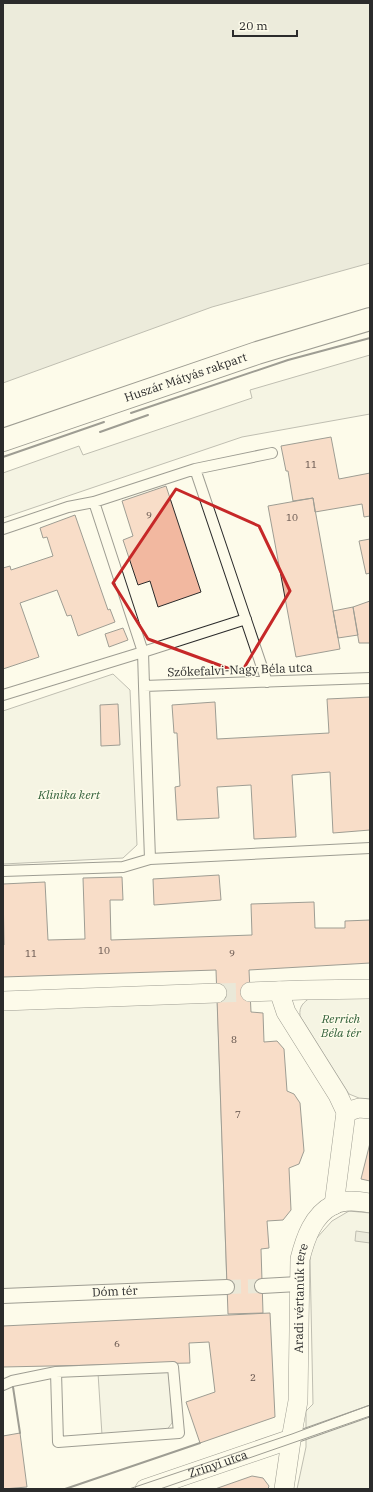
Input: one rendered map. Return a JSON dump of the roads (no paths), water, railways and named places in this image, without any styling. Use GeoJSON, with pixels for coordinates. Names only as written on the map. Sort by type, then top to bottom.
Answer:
{"type":"FeatureCollection","features":[{"type":"Feature","properties":{"kind":"street","name":"Huszár Mátyás rakpart"},"geometry":{"type":"LineString","coordinates":[[3,440],[257,353],[370,319]]}},
{"type":"Feature","properties":{"kind":"street"},"geometry":{"type":"LineString","coordinates":[[250,992],[370,990]]}},
{"type":"Feature","properties":{"kind":"street"},"geometry":{"type":"LineString","coordinates":[[279,991],[286,1012],[338,1095],[346,1112],[334,1205]]}},
{"type":"Feature","properties":{"kind":"street"},"geometry":{"type":"LineString","coordinates":[[3,1001],[217,993]]}},
{"type":"Feature","properties":{"kind":"street"},"geometry":{"type":"LineString","coordinates":[[346,1112],[359,1108],[370,1109]]}},
{"type":"Feature","properties":{"kind":"street","name":"Aradi vértanúk tere"},"geometry":{"type":"LineString","coordinates":[[284,1489],[298,1402],[298,1284],[300,1259],[306,1237],[319,1216],[334,1205],[353,1200],[370,1202]]}},
{"type":"Feature","properties":{"kind":"street"},"geometry":{"type":"LineString","coordinates":[[262,1286],[298,1284]]}},
{"type":"Feature","properties":{"kind":"street","name":"Dóm tér"},"geometry":{"type":"LineString","coordinates":[[3,1296],[227,1287]]}},
{"type":"Feature","properties":{"kind":"street","name":"Zrínyi utca"},"geometry":{"type":"LineString","coordinates":[[145,1489],[291,1439]]}},
{"type":"Feature","properties":{"kind":"lane"},"geometry":{"type":"LineString","coordinates":[[3,529],[68,508],[94,502],[195,469],[272,454]]}},
{"type":"Feature","properties":{"kind":"lane"},"geometry":{"type":"LineString","coordinates":[[195,469],[266,682]]}},
{"type":"Feature","properties":{"kind":"lane"},"geometry":{"type":"LineString","coordinates":[[94,502],[143,652],[150,859]]}},
{"type":"Feature","properties":{"kind":"lane"},"geometry":{"type":"LineString","coordinates":[[3,696],[246,619]]}},
{"type":"Feature","properties":{"kind":"lane","name":"Szőkefalvi-Nagy Béla utca"},"geometry":{"type":"LineString","coordinates":[[144,686],[370,678]]}},
{"type":"Feature","properties":{"kind":"lane"},"geometry":{"type":"LineString","coordinates":[[3,871],[123,867],[150,859],[370,848]]}},
{"type":"Feature","properties":{"kind":"lane"},"geometry":{"type":"LineString","coordinates":[[3,1385],[12,1381],[56,1372],[173,1367],[179,1434],[58,1442],[56,1372]]}},
{"type":"Feature","properties":{"kind":"lane"},"geometry":{"type":"LineString","coordinates":[[291,1439],[370,1411]]}},
{"type":"Feature","properties":{"kind":"tunnel"},"geometry":{"type":"LineString","coordinates":[[217,993],[250,992]]}},
{"type":"Feature","properties":{"kind":"tunnel"},"geometry":{"type":"LineString","coordinates":[[227,1287],[262,1286]]}},
{"type":"Feature","properties":{"kind":"tram line"},"geometry":{"type":"LineString","coordinates":[[129,1489],[292,1434],[370,1405]]}},
{"type":"Feature","properties":{"kind":"tram line"},"geometry":{"type":"LineString","coordinates":[[160,1489],[370,1416]]}},
{"type":"Feature","properties":{"kind":"park label","name":"Klinika kert"},"geometry":{"type":"Point","coordinates":[69,795]}},
{"type":"Feature","properties":{"kind":"park label","name":"Rerrich Béla tér"},"geometry":{"type":"Point","coordinates":[341,1026]}}]}
